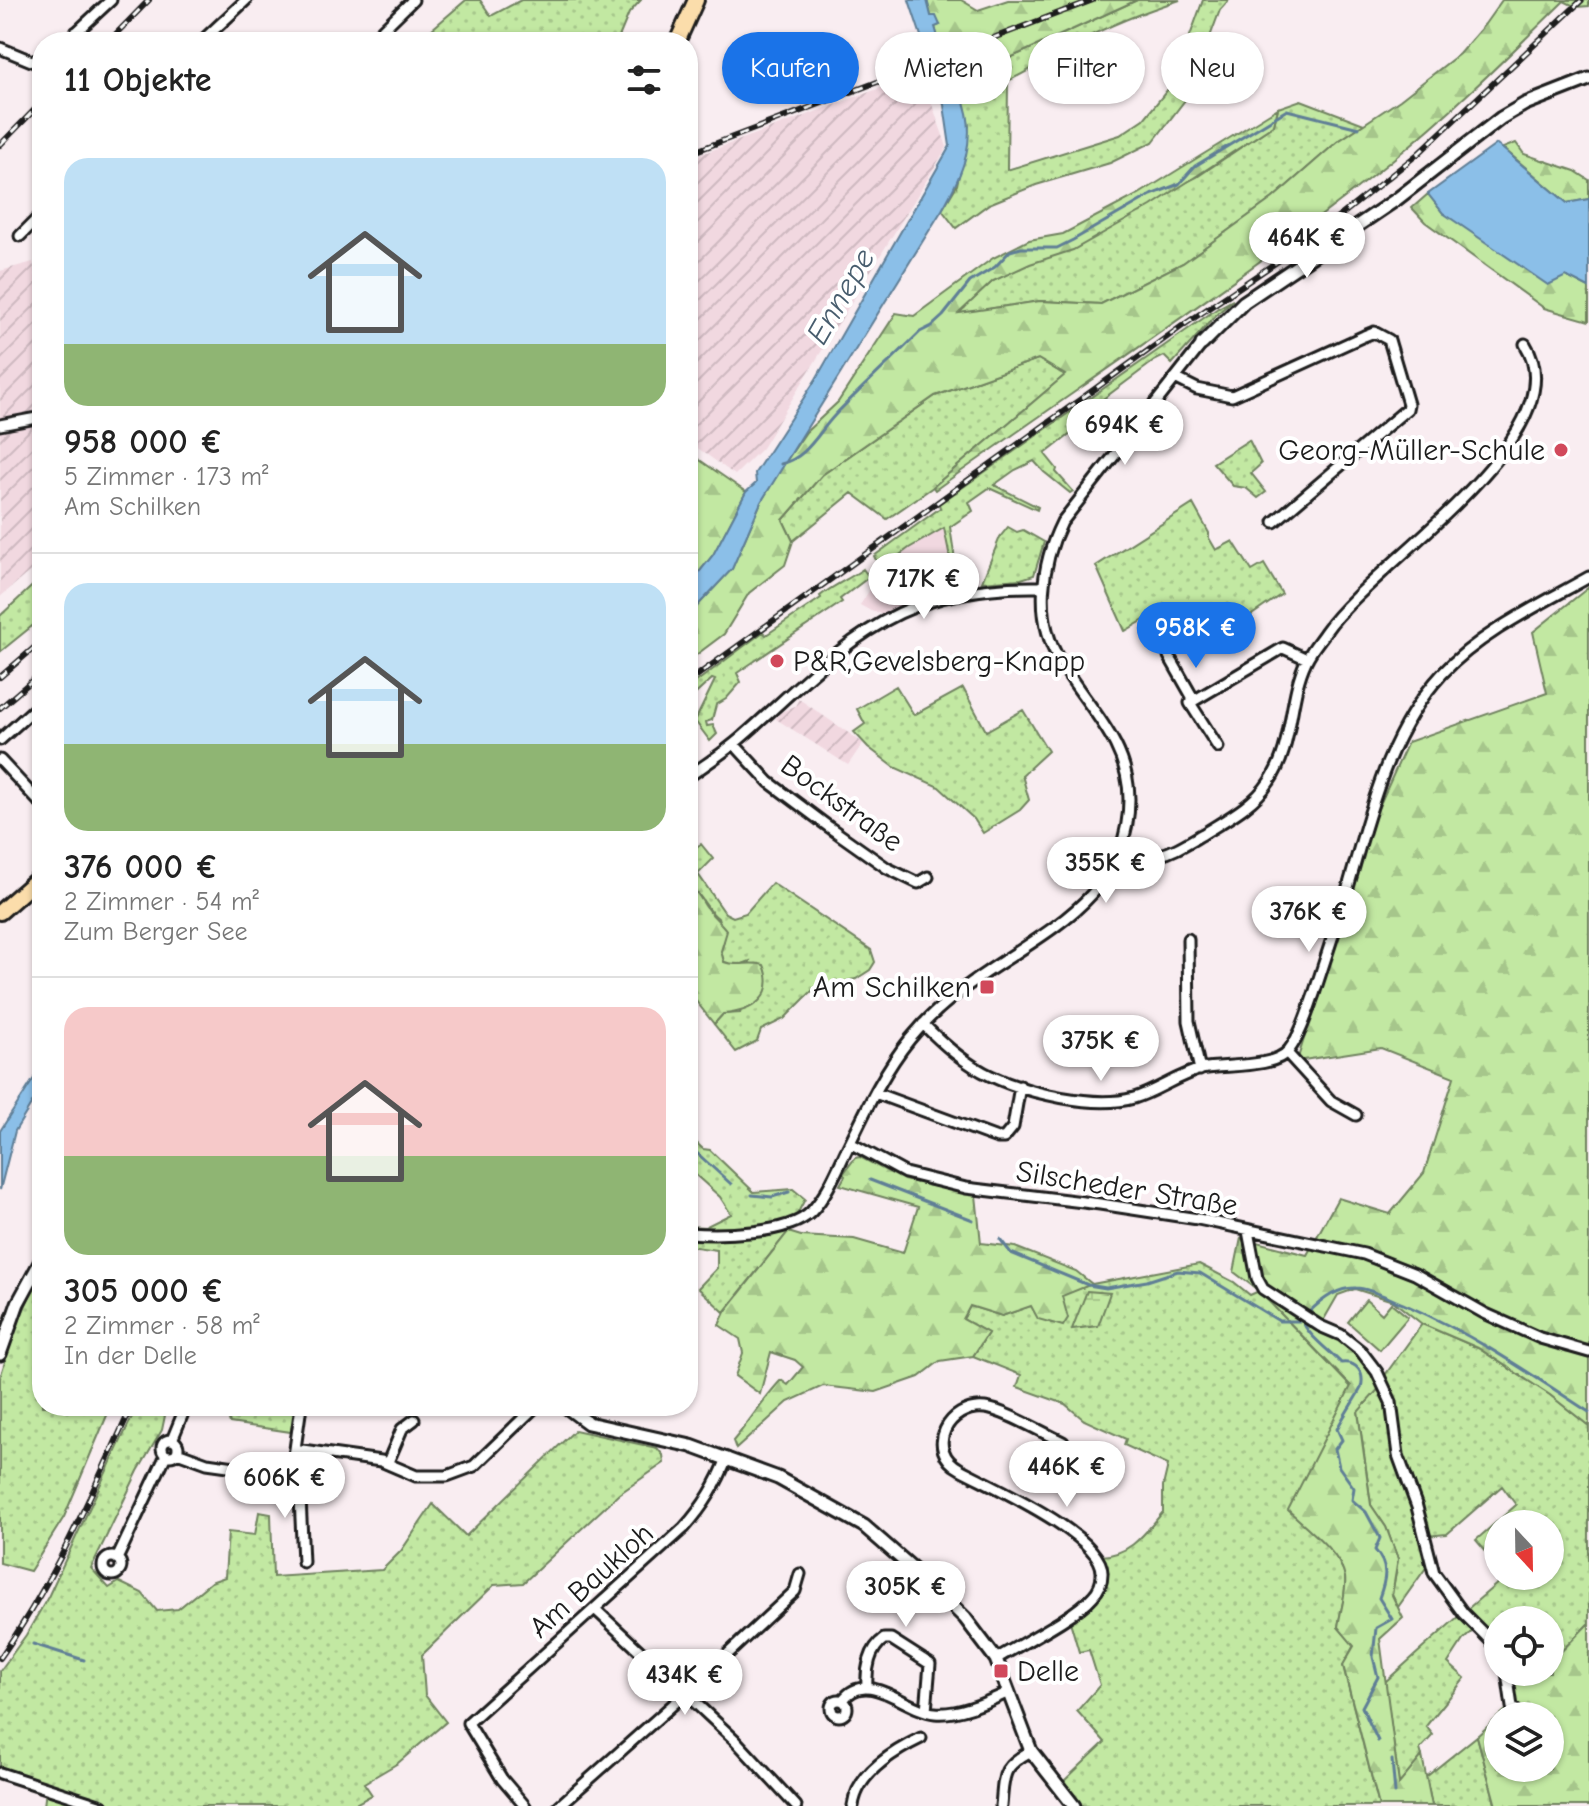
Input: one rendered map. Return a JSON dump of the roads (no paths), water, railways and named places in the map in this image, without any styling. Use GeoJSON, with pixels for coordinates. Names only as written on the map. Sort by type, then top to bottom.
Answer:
{"type":"FeatureCollection","features":[{"type":"Feature","properties":{"kind":"main road"},"geometry":{"type":"LineString","coordinates":[[682,32],[696,0]]}},
{"type":"Feature","properties":{"kind":"main road"},"geometry":{"type":"LineString","coordinates":[[0,912],[32,884]]}},
{"type":"Feature","properties":{"kind":"street"},"geometry":{"type":"LineString","coordinates":[[76,32],[111,0]]}},
{"type":"Feature","properties":{"kind":"street"},"geometry":{"type":"LineString","coordinates":[[212,32],[246,0]]}},
{"type":"Feature","properties":{"kind":"street"},"geometry":{"type":"LineString","coordinates":[[380,32],[413,0]]}},
{"type":"Feature","properties":{"kind":"street"},"geometry":{"type":"LineString","coordinates":[[1,49],[32,61]]}},
{"type":"Feature","properties":{"kind":"street"},"geometry":{"type":"LineString","coordinates":[[698,1233],[766,1230],[793,1223],[810,1213],[830,1184],[875,1093],[900,1052],[923,1024],[962,989],[1085,903],[1097,890],[1118,852],[1129,800],[1126,766],[1098,715],[1052,646],[1046,626],[1042,587],[1053,540],[1062,522],[1202,344],[1244,302],[1407,191],[1501,118],[1525,104],[1589,79]]}},
{"type":"Feature","properties":{"kind":"street"},"geometry":{"type":"LineString","coordinates":[[20,236],[32,224]]}},
{"type":"Feature","properties":{"kind":"street"},"geometry":{"type":"LineString","coordinates":[[1175,378],[1197,389],[1232,396],[1374,332],[1389,340],[1399,367],[1407,409],[1274,522]]}},
{"type":"Feature","properties":{"kind":"street"},"geometry":{"type":"LineString","coordinates":[[1118,852],[1149,858],[1172,852],[1234,815],[1261,793],[1278,767],[1286,745],[1307,659],[1331,625],[1492,466],[1518,434],[1529,411],[1534,390],[1535,372],[1525,344]]}},
{"type":"Feature","properties":{"kind":"street"},"geometry":{"type":"LineString","coordinates":[[0,425],[32,419]]}},
{"type":"Feature","properties":{"kind":"street"},"geometry":{"type":"LineString","coordinates":[[923,1024],[957,1055],[990,1076],[1081,1101],[1132,1098],[1200,1070],[1269,1062],[1287,1053],[1300,1031],[1314,994],[1384,768],[1416,707],[1443,673],[1477,646],[1523,614],[1589,577]]}},
{"type":"Feature","properties":{"kind":"street"},"geometry":{"type":"LineString","coordinates":[[698,770],[734,744],[835,655],[900,613],[931,601],[983,589],[1042,587]]}},
{"type":"Feature","properties":{"kind":"street"},"geometry":{"type":"LineString","coordinates":[[1218,747],[1190,703],[1283,648],[1307,659]]}},
{"type":"Feature","properties":{"kind":"street"},"geometry":{"type":"LineString","coordinates":[[1169,656],[1194,700]]}},
{"type":"Feature","properties":{"kind":"street"},"geometry":{"type":"LineString","coordinates":[[0,740],[32,711]]}},
{"type":"Feature","properties":{"kind":"street","name":"Bockstraße"},"geometry":{"type":"LineString","coordinates":[[734,744],[769,782],[887,868],[918,883],[928,877]]}},
{"type":"Feature","properties":{"kind":"street"},"geometry":{"type":"LineString","coordinates":[[0,760],[32,794]]}},
{"type":"Feature","properties":{"kind":"street"},"geometry":{"type":"LineString","coordinates":[[1188,939],[1189,1021],[1200,1070]]}},
{"type":"Feature","properties":{"kind":"street"},"geometry":{"type":"LineString","coordinates":[[1287,1053],[1331,1101],[1356,1115]]}},
{"type":"Feature","properties":{"kind":"street"},"geometry":{"type":"LineString","coordinates":[[875,1093],[1004,1138],[1013,1127],[1020,1086]]}},
{"type":"Feature","properties":{"kind":"street","name":"Silscheder Straße"},"geometry":{"type":"LineString","coordinates":[[850,1143],[905,1173],[966,1188],[1198,1219],[1364,1254],[1395,1265],[1484,1313],[1540,1338],[1589,1352]]}},
{"type":"Feature","properties":{"kind":"street"},"geometry":{"type":"LineString","coordinates":[[1248,1231],[1257,1278],[1263,1289],[1320,1326],[1341,1335],[1361,1351],[1377,1372],[1391,1402],[1398,1455],[1417,1507],[1434,1573],[1463,1613],[1484,1634]]}},
{"type":"Feature","properties":{"kind":"street"},"geometry":{"type":"LineString","coordinates":[[0,1354],[18,1303],[32,1277]]}},
{"type":"Feature","properties":{"kind":"street"},"geometry":{"type":"LineString","coordinates":[[996,1659],[1088,1601],[1100,1586],[1102,1568],[1094,1550],[1073,1533],[1034,1508],[953,1465],[942,1448],[941,1437],[953,1417],[972,1408],[987,1408],[1063,1442]]}},
{"type":"Feature","properties":{"kind":"street"},"geometry":{"type":"LineString","coordinates":[[117,1559],[166,1455],[163,1445],[172,1440],[182,1416]]}},
{"type":"Feature","properties":{"kind":"street"},"geometry":{"type":"LineString","coordinates":[[300,1416],[295,1476],[303,1562]]}},
{"type":"Feature","properties":{"kind":"street"},"geometry":{"type":"LineString","coordinates":[[295,1449],[388,1462],[416,1476],[457,1474],[474,1466],[526,1416]]}},
{"type":"Feature","properties":{"kind":"street"},"geometry":{"type":"LineString","coordinates":[[579,1416],[588,1423],[691,1446],[727,1458],[795,1486],[864,1526],[965,1618],[996,1659],[1031,1751],[1074,1806]]}},
{"type":"Feature","properties":{"kind":"street"},"geometry":{"type":"LineString","coordinates":[[388,1462],[402,1429],[414,1420]]}},
{"type":"Feature","properties":{"kind":"street"},"geometry":{"type":"LineString","coordinates":[[166,1455],[172,1456],[177,1452],[178,1445],[172,1440]]}},
{"type":"Feature","properties":{"kind":"street"},"geometry":{"type":"LineString","coordinates":[[177,1452],[207,1463],[295,1476],[312,1476],[319,1453]]}},
{"type":"Feature","properties":{"kind":"street","name":"Am Baukloh"},"geometry":{"type":"LineString","coordinates":[[525,1806],[502,1779],[468,1723],[596,1610],[697,1514],[719,1479],[727,1458]]}},
{"type":"Feature","properties":{"kind":"street"},"geometry":{"type":"LineString","coordinates":[[559,1806],[795,1591],[800,1574]]}},
{"type":"Feature","properties":{"kind":"street"},"geometry":{"type":"LineString","coordinates":[[596,1610],[735,1740],[796,1806]]}},
{"type":"Feature","properties":{"kind":"street"},"geometry":{"type":"LineString","coordinates":[[867,1686],[868,1663],[876,1646],[884,1639],[891,1639],[930,1664],[926,1711]]}},
{"type":"Feature","properties":{"kind":"street"},"geometry":{"type":"LineString","coordinates":[[843,1700],[854,1689],[867,1686],[926,1711],[948,1713],[1009,1692]]}},
{"type":"Feature","properties":{"kind":"street"},"geometry":{"type":"LineString","coordinates":[[853,1806],[858,1788],[885,1759],[921,1738]]}},
{"type":"Feature","properties":{"kind":"street"},"geometry":{"type":"LineString","coordinates":[[1001,1806],[1006,1769],[1014,1760],[1031,1751]]}},
{"type":"Feature","properties":{"kind":"street"},"geometry":{"type":"LineString","coordinates":[[0,1774],[102,1806]]}},
{"type":"Feature","properties":{"kind":"water"},"geometry":{"type":"Polygon","coordinates":[[[909,0],[927,0],[931,16],[936,16],[940,25],[935,27],[936,32],[920,32],[909,0]]]}},
{"type":"Feature","properties":{"kind":"water"},"geometry":{"type":"Polygon","coordinates":[[[944,104],[964,104],[969,127],[966,156],[942,210],[761,502],[732,569],[698,605],[698,574],[713,555],[746,492],[756,483],[755,473],[816,379],[950,146],[944,104]]]}},
{"type":"Feature","properties":{"kind":"water"},"geometry":{"type":"Polygon","coordinates":[[[1497,144],[1567,203],[1589,199],[1589,288],[1566,276],[1548,285],[1443,213],[1428,194],[1497,144]]]}},
{"type":"Feature","properties":{"kind":"water"},"geometry":{"type":"Polygon","coordinates":[[[32,1081],[32,1103],[15,1131],[0,1190],[0,1131],[32,1081]]]}},
{"type":"Feature","properties":{"kind":"waterway"},"geometry":{"type":"LineString","coordinates":[[781,464],[805,450],[856,394],[920,332],[943,316],[970,282],[995,267],[1010,251],[1057,248],[1073,240],[1151,195],[1179,184],[1195,166],[1287,110],[1359,128]]}},
{"type":"Feature","properties":{"kind":"waterway"},"geometry":{"type":"LineString","coordinates":[[698,1154],[731,1184]]}},
{"type":"Feature","properties":{"kind":"waterway"},"geometry":{"type":"LineString","coordinates":[[870,1180],[973,1220]]}},
{"type":"Feature","properties":{"kind":"waterway"},"geometry":{"type":"LineString","coordinates":[[752,1195],[772,1197],[789,1192]]}},
{"type":"Feature","properties":{"kind":"waterway"},"geometry":{"type":"LineString","coordinates":[[1000,1239],[1011,1253],[1088,1285],[1106,1288],[1147,1281],[1178,1271],[1200,1273],[1279,1321],[1303,1321],[1313,1337],[1341,1363],[1358,1369],[1362,1377],[1361,1388],[1337,1429],[1342,1440],[1335,1449],[1339,1467],[1354,1488],[1352,1500],[1366,1512],[1380,1538],[1375,1550],[1383,1562],[1385,1573],[1379,1598],[1392,1619],[1376,1628],[1373,1657],[1378,1677],[1362,1707],[1378,1741]]}},
{"type":"Feature","properties":{"kind":"waterway"},"geometry":{"type":"LineString","coordinates":[[1308,1313],[1336,1292],[1349,1288],[1375,1292],[1432,1317],[1478,1342],[1589,1412]]}},
{"type":"Feature","properties":{"kind":"waterway"},"geometry":{"type":"LineString","coordinates":[[33,1644],[84,1660]]}},
{"type":"Feature","properties":{"kind":"waterway"},"geometry":{"type":"LineString","coordinates":[[1392,1760],[1395,1793]]}},
{"type":"Feature","properties":{"kind":"railway"},"geometry":{"type":"LineString","coordinates":[[118,32],[149,0]]}},
{"type":"Feature","properties":{"kind":"railway"},"geometry":{"type":"LineString","coordinates":[[698,150],[1093,0]]}},
{"type":"Feature","properties":{"kind":"railway"},"geometry":{"type":"LineString","coordinates":[[698,675],[1185,324],[1315,236],[1419,153],[1582,0]]}},
{"type":"Feature","properties":{"kind":"railway"},"geometry":{"type":"LineString","coordinates":[[0,145],[32,112]]}},
{"type":"Feature","properties":{"kind":"railway"},"geometry":{"type":"LineString","coordinates":[[0,677],[32,650]]}},
{"type":"Feature","properties":{"kind":"railway"},"geometry":{"type":"LineString","coordinates":[[0,708],[32,681]]}},
{"type":"Feature","properties":{"kind":"railway"},"geometry":{"type":"LineString","coordinates":[[0,1658],[55,1567],[127,1416]]}},
{"type":"Feature","properties":{"kind":"place","name":"Georg-Müller-Schule"},"geometry":{"type":"Point","coordinates":[1561,450]}},
{"type":"Feature","properties":{"kind":"place","name":"P&R,Gevelsberg-Knapp"},"geometry":{"type":"Point","coordinates":[777,661]}},
{"type":"Feature","properties":{"kind":"place","name":"Am Schilken"},"geometry":{"type":"Point","coordinates":[987,987]}},
{"type":"Feature","properties":{"kind":"place","name":"Delle"},"geometry":{"type":"Point","coordinates":[1001,1671]}},
{"type":"Feature","properties":{"kind":"water label","name":"Ennepe"},"geometry":{"type":"Point","coordinates":[840,296]}}]}
